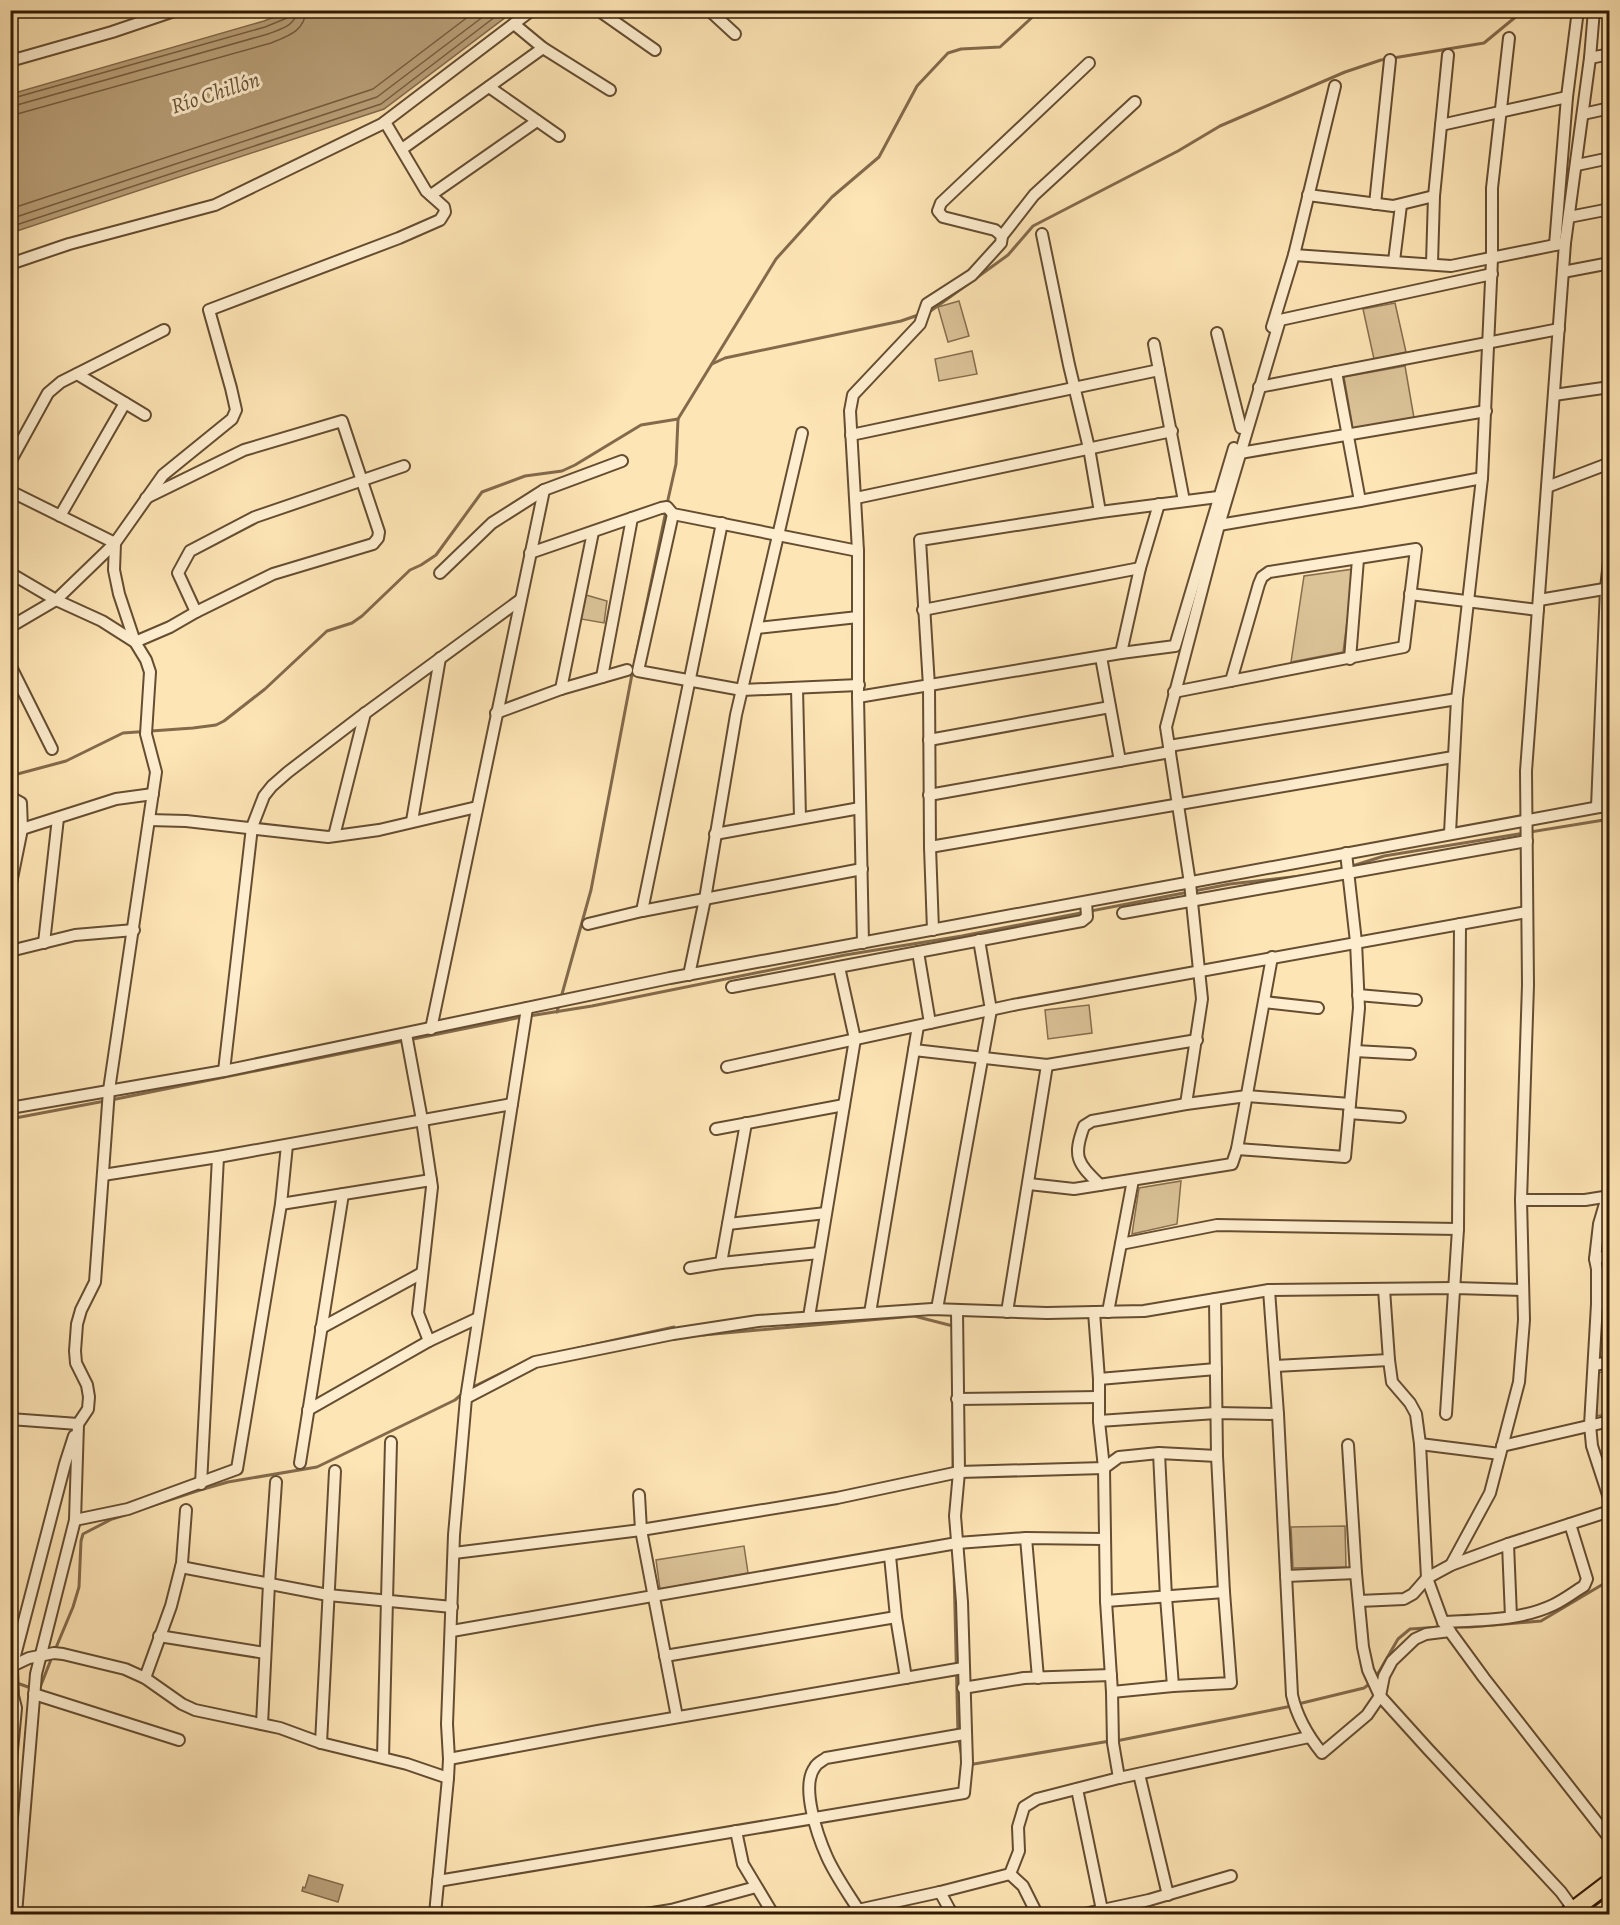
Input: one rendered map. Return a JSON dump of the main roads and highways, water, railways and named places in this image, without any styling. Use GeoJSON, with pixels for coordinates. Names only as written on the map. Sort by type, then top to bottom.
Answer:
{"type":"FeatureCollection","features":[{"type":"Feature","properties":{"kind":"highway"},"geometry":{"type":"LineString","coordinates":[[1571,1912],[1610,1882]]}},
{"type":"Feature","properties":{"kind":"highway"},"geometry":{"type":"LineString","coordinates":[[1599,1914],[1610,1906]]}},
{"type":"Feature","properties":{"kind":"water","name":"Río Chillón"},"geometry":{"type":"Polygon","coordinates":[[[289,11],[514,11],[384,109],[11,233],[11,94],[264,21],[289,11]]]}},
{"type":"Feature","properties":{"kind":"water"},"geometry":{"type":"Polygon","coordinates":[[[309,1875],[343,1885],[338,1902],[302,1891],[309,1875]]]}},
{"type":"Feature","properties":{"kind":"waterway"},"geometry":{"type":"LineString","coordinates":[[667,504],[676,464],[678,419],[776,259],[832,197],[879,157],[917,86],[948,53],[961,49],[1000,47],[1040,10]]}},
{"type":"Feature","properties":{"kind":"waterway"},"geometry":{"type":"LineString","coordinates":[[927,312],[1008,255],[1033,226],[1178,151],[1220,126],[1345,72],[1381,60],[1484,43],[1524,10]]}},
{"type":"Feature","properties":{"kind":"waterway"},"geometry":{"type":"LineString","coordinates":[[712,364],[725,358],[901,321],[921,314]]}},
{"type":"Feature","properties":{"kind":"waterway"},"geometry":{"type":"LineString","coordinates":[[10,776],[66,761],[123,733],[193,728],[216,725],[224,721],[265,689],[327,631],[352,623],[410,570],[436,555],[482,492],[525,476],[562,471],[641,425],[678,419]]}},
{"type":"Feature","properties":{"kind":"waterway"},"geometry":{"type":"LineString","coordinates":[[635,660],[666,511]]}},
{"type":"Feature","properties":{"kind":"waterway"},"geometry":{"type":"LineString","coordinates":[[557,1012],[591,890],[633,669]]}},
{"type":"Feature","properties":{"kind":"waterway"},"geometry":{"type":"LineString","coordinates":[[1349,867],[1384,856],[1610,819]]}},
{"type":"Feature","properties":{"kind":"waterway"},"geometry":{"type":"LineString","coordinates":[[529,1016],[592,1006],[845,955],[962,936],[1230,884],[1301,876]]}},
{"type":"Feature","properties":{"kind":"waterway"},"geometry":{"type":"LineString","coordinates":[[111,1100],[522,1017]]}},
{"type":"Feature","properties":{"kind":"waterway"},"geometry":{"type":"LineString","coordinates":[[10,1119],[105,1101]]}},
{"type":"Feature","properties":{"kind":"waterway"},"geometry":{"type":"LineString","coordinates":[[703,1335],[914,1316],[953,1326],[953,1328]]}},
{"type":"Feature","properties":{"kind":"waterway"},"geometry":{"type":"LineString","coordinates":[[574,1349],[674,1327],[676,1332]]}},
{"type":"Feature","properties":{"kind":"waterway"},"geometry":{"type":"LineString","coordinates":[[471,1388],[524,1362]]}},
{"type":"Feature","properties":{"kind":"waterway"},"geometry":{"type":"LineString","coordinates":[[953,1374],[953,1487]]}},
{"type":"Feature","properties":{"kind":"waterway"},"geometry":{"type":"LineString","coordinates":[[145,1508],[228,1482],[317,1467],[455,1400],[463,1393]]}},
{"type":"Feature","properties":{"kind":"waterway"},"geometry":{"type":"LineString","coordinates":[[55,1650],[79,1587],[83,1534],[125,1515]]}},
{"type":"Feature","properties":{"kind":"waterway"},"geometry":{"type":"LineString","coordinates":[[954,1569],[958,1735],[962,1757]]}},
{"type":"Feature","properties":{"kind":"waterway"},"geometry":{"type":"LineString","coordinates":[[1452,1627],[1541,1621],[1610,1580]]}},
{"type":"Feature","properties":{"kind":"waterway"},"geometry":{"type":"LineString","coordinates":[[1376,1677],[1398,1639],[1410,1629],[1442,1627]]}},
{"type":"Feature","properties":{"kind":"waterway"},"geometry":{"type":"LineString","coordinates":[[39,1690],[52,1657]]}},
{"type":"Feature","properties":{"kind":"waterway"},"geometry":{"type":"LineString","coordinates":[[14,1682],[31,1688]]}},
{"type":"Feature","properties":{"kind":"waterway"},"geometry":{"type":"LineString","coordinates":[[1298,1704],[1364,1688],[1372,1682]]}},
{"type":"Feature","properties":{"kind":"waterway"},"geometry":{"type":"LineString","coordinates":[[1116,1741],[1292,1706]]}},
{"type":"Feature","properties":{"kind":"waterway"},"geometry":{"type":"LineString","coordinates":[[968,1765],[1110,1741]]}}]}
